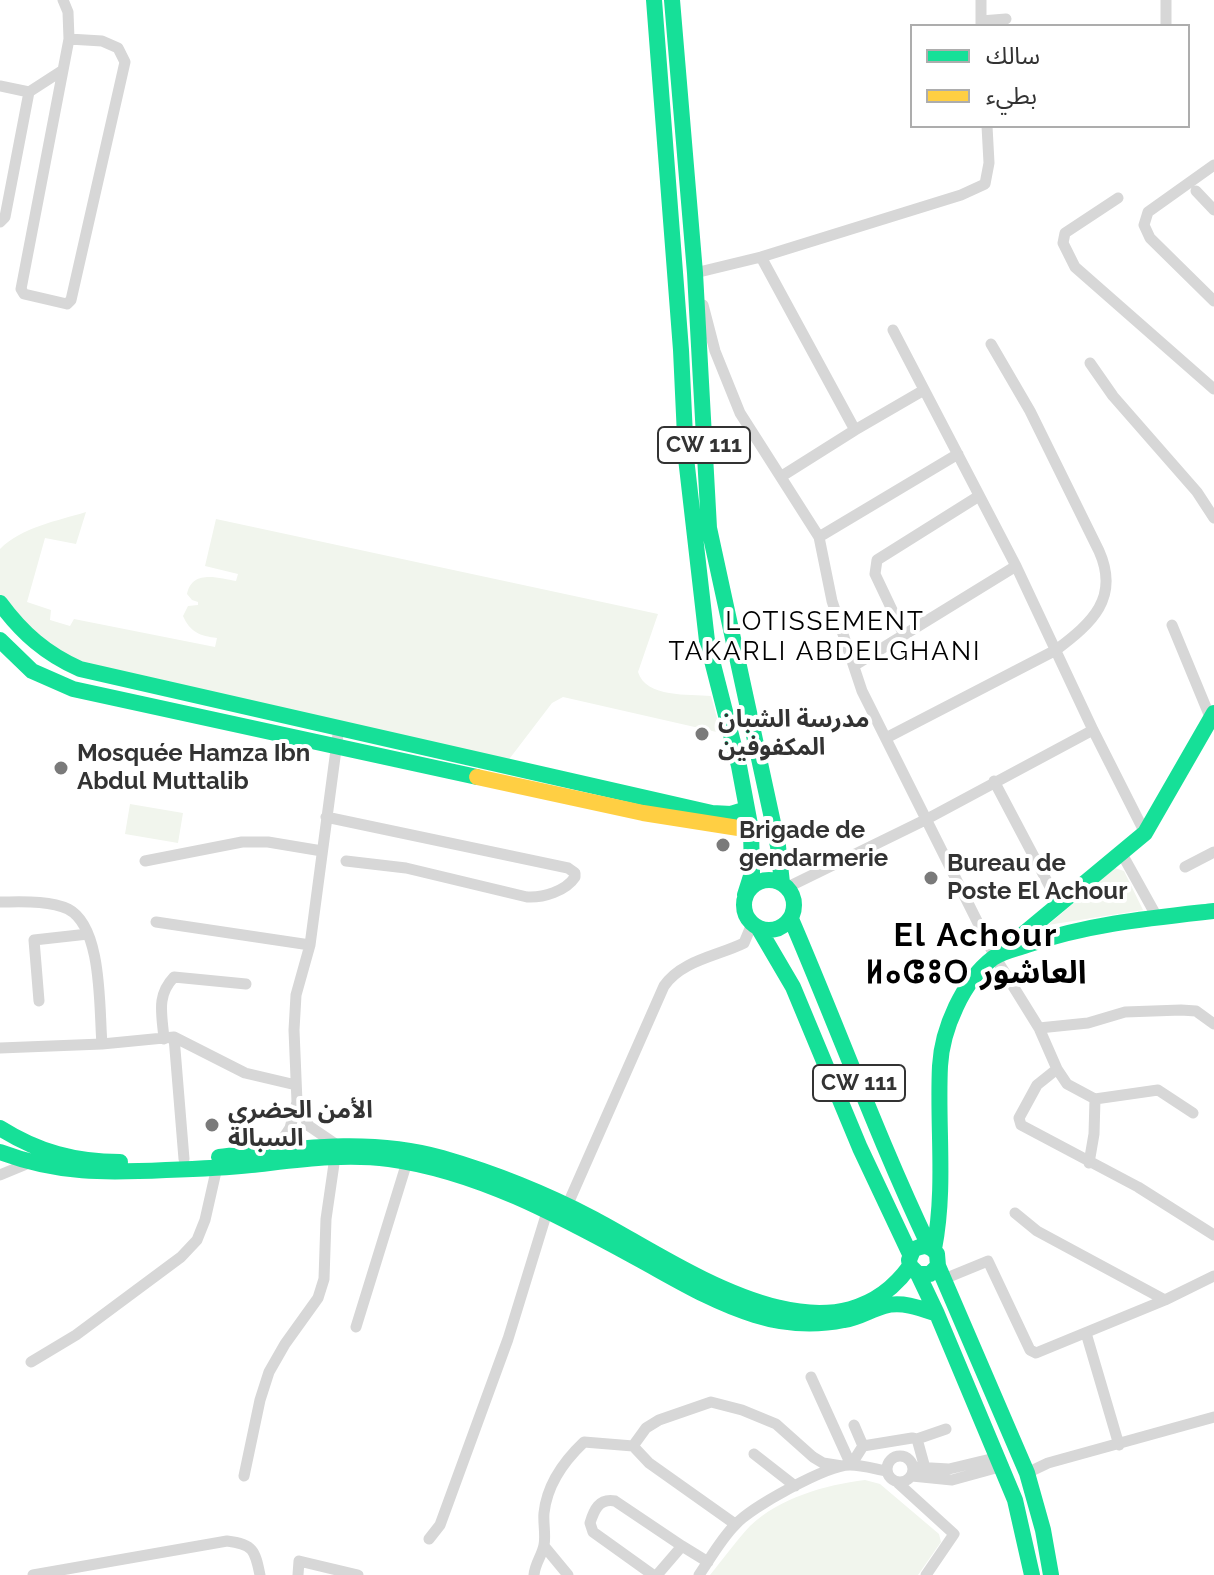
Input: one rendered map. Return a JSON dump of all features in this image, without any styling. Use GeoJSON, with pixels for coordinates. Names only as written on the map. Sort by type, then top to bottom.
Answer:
{"type":"FeatureCollection","features":[{"type":"Feature","properties":{"kind":"main road"},"geometry":{"type":"LineString","coordinates":[[654,0],[679,320],[686,458],[701,608],[751,830],[752,873],[743,906],[746,916],[793,987],[860,1148],[1001,1462],[1023,1527],[1032,1575]]}},
{"type":"Feature","properties":{"kind":"main road","name":"CW 111"},"geometry":{"type":"LineString","coordinates":[[672,0],[695,273],[709,528],[785,885]]}},
{"type":"Feature","properties":{"kind":"main road"},"geometry":{"type":"LineString","coordinates":[[0,603],[24,635],[37,646],[55,659],[80,669],[712,813],[731,814],[747,809]]}},
{"type":"Feature","properties":{"kind":"main road"},"geometry":{"type":"LineString","coordinates":[[0,640],[21,664],[45,681],[73,689],[643,813],[751,830]]}},
{"type":"Feature","properties":{"kind":"main road"},"geometry":{"type":"LineString","coordinates":[[913,1265],[930,1274],[936,1260],[944,1184],[940,1058],[960,1002],[995,957],[1145,833],[1212,715]]}},
{"type":"Feature","properties":{"kind":"main road"},"geometry":{"type":"LineString","coordinates":[[745,895],[760,881],[785,885],[794,899],[791,919],[776,930],[756,927]]}},
{"type":"Feature","properties":{"kind":"main road"},"geometry":{"type":"LineString","coordinates":[[995,957],[1062,934],[1157,917],[1214,911]]}},
{"type":"Feature","properties":{"kind":"main road","name":"CW 111"},"geometry":{"type":"LineString","coordinates":[[791,919],[894,1172],[936,1260],[1027,1473],[1043,1530],[1051,1575]]}},
{"type":"Feature","properties":{"kind":"main road"},"geometry":{"type":"LineString","coordinates":[[0,1128],[34,1149],[78,1161],[184,1159],[275,1151],[397,1146],[442,1158],[567,1206],[713,1284],[774,1308],[814,1311],[850,1307],[883,1294],[897,1283],[913,1265],[918,1246],[936,1260]]}},
{"type":"Feature","properties":{"kind":"main road"},"geometry":{"type":"LineString","coordinates":[[0,1152],[50,1170],[90,1174],[217,1167],[334,1150],[407,1162],[479,1183],[547,1212],[696,1290],[757,1316],[785,1323],[809,1324],[861,1316],[887,1305],[915,1307],[937,1314]]}},
{"type":"Feature","properties":{"kind":"street"},"geometry":{"type":"LineString","coordinates":[[63,0],[68,12],[69,39],[21,289],[24,294],[67,304],[71,300],[125,62],[118,48],[102,41],[69,39]]}},
{"type":"Feature","properties":{"kind":"street"},"geometry":{"type":"LineString","coordinates":[[981,0],[981,24],[1006,19]]}},
{"type":"Feature","properties":{"kind":"street"},"geometry":{"type":"LineString","coordinates":[[1166,0],[1166,24]]}},
{"type":"Feature","properties":{"kind":"street"},"geometry":{"type":"LineString","coordinates":[[0,86],[29,92],[63,70]]}},
{"type":"Feature","properties":{"kind":"street"},"geometry":{"type":"LineString","coordinates":[[0,222],[5,217],[29,92]]}},
{"type":"Feature","properties":{"kind":"street"},"geometry":{"type":"LineString","coordinates":[[987,128],[989,163],[985,184],[961,195],[761,257],[695,273],[715,351],[740,413],[819,537],[832,601],[862,691],[995,957],[1039,1028],[1057,1069],[1067,1084],[1095,1099],[1158,1090],[1193,1113]]}},
{"type":"Feature","properties":{"kind":"street"},"geometry":{"type":"LineString","coordinates":[[1214,165],[1153,207],[1144,225],[1150,238],[1214,301]]}},
{"type":"Feature","properties":{"kind":"street"},"geometry":{"type":"LineString","coordinates":[[1196,191],[1214,210]]}},
{"type":"Feature","properties":{"kind":"street"},"geometry":{"type":"LineString","coordinates":[[1118,198],[1063,236],[1063,243],[1075,267],[1214,389]]}},
{"type":"Feature","properties":{"kind":"street"},"geometry":{"type":"LineString","coordinates":[[761,257],[855,430]]}},
{"type":"Feature","properties":{"kind":"street"},"geometry":{"type":"LineString","coordinates":[[893,330],[1016,566],[1145,833]]}},
{"type":"Feature","properties":{"kind":"street"},"geometry":{"type":"LineString","coordinates":[[886,738],[1056,650],[1078,633],[1098,611],[1107,589],[1108,570],[1030,411],[991,344]]}},
{"type":"Feature","properties":{"kind":"street"},"geometry":{"type":"LineString","coordinates":[[1090,363],[1113,396],[1197,492],[1214,518]]}},
{"type":"Feature","properties":{"kind":"street"},"geometry":{"type":"LineString","coordinates":[[782,476],[924,390]]}},
{"type":"Feature","properties":{"kind":"street"},"geometry":{"type":"LineString","coordinates":[[819,537],[958,454]]}},
{"type":"Feature","properties":{"kind":"street"},"geometry":{"type":"LineString","coordinates":[[903,633],[875,574],[877,560],[979,496]]}},
{"type":"Feature","properties":{"kind":"street"},"geometry":{"type":"LineString","coordinates":[[855,665],[1016,566]]}},
{"type":"Feature","properties":{"kind":"street"},"geometry":{"type":"LineString","coordinates":[[1172,625],[1212,715]]}},
{"type":"Feature","properties":{"kind":"street"},"geometry":{"type":"LineString","coordinates":[[275,1151],[290,1128],[297,1102],[296,995],[310,945],[339,727]]}},
{"type":"Feature","properties":{"kind":"street"},"geometry":{"type":"LineString","coordinates":[[785,885],[927,819],[1093,730]]}},
{"type":"Feature","properties":{"kind":"street"},"geometry":{"type":"LineString","coordinates":[[994,781],[1060,906]]}},
{"type":"Feature","properties":{"kind":"street"},"geometry":{"type":"LineString","coordinates":[[326,817],[568,868],[575,873],[575,877],[566,887],[527,897],[419,870],[346,861]]}},
{"type":"Feature","properties":{"kind":"street"},"geometry":{"type":"LineString","coordinates":[[145,861],[242,842],[268,842],[322,851]]}},
{"type":"Feature","properties":{"kind":"street"},"geometry":{"type":"LineString","coordinates":[[1185,867],[1214,852]]}},
{"type":"Feature","properties":{"kind":"street"},"geometry":{"type":"LineString","coordinates":[[1122,854],[1157,917]]}},
{"type":"Feature","properties":{"kind":"street"},"geometry":{"type":"LineString","coordinates":[[0,902],[30,902],[67,908],[80,919],[95,950],[102,1044]]}},
{"type":"Feature","properties":{"kind":"street"},"geometry":{"type":"LineString","coordinates":[[156,922],[310,945]]}},
{"type":"Feature","properties":{"kind":"street"},"geometry":{"type":"LineString","coordinates":[[567,1206],[664,986],[674,975],[696,962],[744,943],[756,927]]}},
{"type":"Feature","properties":{"kind":"street"},"geometry":{"type":"LineString","coordinates":[[39,1001],[34,940],[88,934]]}},
{"type":"Feature","properties":{"kind":"street"},"geometry":{"type":"LineString","coordinates":[[184,1159],[169,1038],[161,1003],[163,988],[174,977],[246,984]]}},
{"type":"Feature","properties":{"kind":"street"},"geometry":{"type":"LineString","coordinates":[[1039,1028],[1088,1023],[1125,1012],[1167,1011],[1196,1011],[1214,1024]]}},
{"type":"Feature","properties":{"kind":"street"},"geometry":{"type":"LineString","coordinates":[[0,1048],[169,1038],[245,1073],[296,1085]]}},
{"type":"Feature","properties":{"kind":"street"},"geometry":{"type":"LineString","coordinates":[[1057,1069],[1037,1085],[1019,1118],[1020,1122],[1089,1163],[1138,1187],[1214,1235]]}},
{"type":"Feature","properties":{"kind":"street"},"geometry":{"type":"LineString","coordinates":[[1089,1163],[1095,1099]]}},
{"type":"Feature","properties":{"kind":"street"},"geometry":{"type":"LineString","coordinates":[[244,1476],[269,1372],[318,1298],[324,1279],[326,1219],[334,1150],[309,1126],[297,1102]]}},
{"type":"Feature","properties":{"kind":"street"},"geometry":{"type":"LineString","coordinates":[[356,1327],[407,1162]]}},
{"type":"Feature","properties":{"kind":"street"},"geometry":{"type":"LineString","coordinates":[[0,1175],[29,1163]]}},
{"type":"Feature","properties":{"kind":"street"},"geometry":{"type":"LineString","coordinates":[[31,1362],[76,1335],[181,1257],[197,1240],[201,1230],[217,1167]]}},
{"type":"Feature","properties":{"kind":"street"},"geometry":{"type":"LineString","coordinates":[[429,1539],[440,1525],[508,1339],[547,1212]]}},
{"type":"Feature","properties":{"kind":"street"},"geometry":{"type":"LineString","coordinates":[[1015,1213],[1037,1231],[1165,1300]]}},
{"type":"Feature","properties":{"kind":"street"},"geometry":{"type":"LineString","coordinates":[[936,1260],[988,1261],[1033,1353],[1165,1300],[1214,1276]]}},
{"type":"Feature","properties":{"kind":"street"},"geometry":{"type":"LineString","coordinates":[[1086,1333],[1119,1445]]}},
{"type":"Feature","properties":{"kind":"street"},"geometry":{"type":"LineString","coordinates":[[811,1377],[847,1466]]}},
{"type":"Feature","properties":{"kind":"street"},"geometry":{"type":"LineString","coordinates":[[633,1446],[646,1428],[659,1420],[711,1402],[776,1424],[823,1463],[886,1471]]}},
{"type":"Feature","properties":{"kind":"street"},"geometry":{"type":"LineString","coordinates":[[1027,1473],[1048,1463],[1214,1417]]}},
{"type":"Feature","properties":{"kind":"street"},"geometry":{"type":"LineString","coordinates":[[854,1425],[863,1446]]}},
{"type":"Feature","properties":{"kind":"street"},"geometry":{"type":"LineString","coordinates":[[699,1575],[735,1524],[795,1486],[847,1466],[863,1446],[917,1439],[946,1429]]}},
{"type":"Feature","properties":{"kind":"street"},"geometry":{"type":"LineString","coordinates":[[898,1483],[906,1482],[917,1470],[917,1439]]}},
{"type":"Feature","properties":{"kind":"street"},"geometry":{"type":"LineString","coordinates":[[534,1575],[544,1546],[544,1511],[551,1487],[564,1461],[584,1442],[633,1446],[649,1463],[735,1524]]}},
{"type":"Feature","properties":{"kind":"street"},"geometry":{"type":"LineString","coordinates":[[754,1454],[795,1486]]}},
{"type":"Feature","properties":{"kind":"street"},"geometry":{"type":"LineString","coordinates":[[917,1470],[910,1460],[902,1456],[894,1457],[886,1471],[890,1479],[954,1534],[926,1575]]}},
{"type":"Feature","properties":{"kind":"street"},"geometry":{"type":"LineString","coordinates":[[917,1470],[1001,1462]]}},
{"type":"Feature","properties":{"kind":"street"},"geometry":{"type":"LineString","coordinates":[[682,1546],[655,1575],[593,1532],[590,1523],[598,1505],[608,1499],[615,1501],[708,1562]]}},
{"type":"Feature","properties":{"kind":"street"},"geometry":{"type":"LineString","coordinates":[[33,1575],[227,1541],[244,1543],[253,1549],[260,1575]]}},
{"type":"Feature","properties":{"kind":"street"},"geometry":{"type":"LineString","coordinates":[[544,1546],[568,1575]]}},
{"type":"Feature","properties":{"kind":"street"},"geometry":{"type":"LineString","coordinates":[[298,1575],[299,1561],[358,1575]]}},
{"type":"Feature","properties":{"kind":"shaded area"},"geometry":{"type":"Polygon","coordinates":[[[86,512],[76,544],[45,538],[27,602],[51,610],[50,620],[70,626],[74,619],[215,647],[217,638],[196,632],[183,616],[188,606],[198,605],[187,594],[194,581],[214,577],[236,581],[238,574],[205,566],[216,519],[658,614],[638,672],[650,686],[659,690],[711,696],[721,733],[563,697],[552,703],[507,762],[89,668],[38,640],[0,596],[0,549],[29,530],[86,512]]]}},
{"type":"Feature","properties":{"kind":"shaded area"},"geometry":{"type":"Polygon","coordinates":[[[130,804],[183,813],[178,843],[125,834],[130,804]]]}},
{"type":"Feature","properties":{"kind":"shaded area"},"geometry":{"type":"Polygon","coordinates":[[[1115,868],[1124,871],[1143,910],[1048,925],[1115,868]]]}},
{"type":"Feature","properties":{"kind":"shaded area"},"geometry":{"type":"Polygon","coordinates":[[[865,1480],[880,1484],[939,1534],[941,1542],[918,1575],[710,1575],[750,1526],[775,1508],[819,1489],[865,1480]]]}},
{"type":"Feature","properties":{"kind":"traffic: fast"},"geometry":{"type":"LineString","coordinates":[[654,0],[681,350],[686,458],[707,641],[739,766],[751,830],[752,873],[745,895]]}},
{"type":"Feature","properties":{"kind":"traffic: fast"},"geometry":{"type":"LineString","coordinates":[[672,0],[695,273],[709,528],[778,846],[782,883]]}},
{"type":"Feature","properties":{"kind":"traffic: fast"},"geometry":{"type":"LineString","coordinates":[[0,603],[36,642],[80,669],[712,813],[731,814],[747,809]]}},
{"type":"Feature","properties":{"kind":"traffic: fast"},"geometry":{"type":"LineString","coordinates":[[0,640],[32,671],[73,689],[477,777]]}},
{"type":"Feature","properties":{"kind":"traffic: fast"},"geometry":{"type":"LineString","coordinates":[[1009,946],[1145,833],[1214,713]]}},
{"type":"Feature","properties":{"kind":"traffic: fast"},"geometry":{"type":"LineString","coordinates":[[769,880],[787,887],[794,905],[787,923],[769,930],[751,923],[744,905],[751,887],[769,880]]}},
{"type":"Feature","properties":{"kind":"traffic: fast"},"geometry":{"type":"LineString","coordinates":[[934,1249],[940,1203],[940,1066],[950,1022],[972,979],[993,958],[1050,938],[1120,923],[1214,911]]}},
{"type":"Feature","properties":{"kind":"traffic: fast"},"geometry":{"type":"LineString","coordinates":[[791,919],[929,1246]]}},
{"type":"Feature","properties":{"kind":"traffic: fast"},"geometry":{"type":"LineString","coordinates":[[759,929],[793,987],[860,1148],[910,1254]]}},
{"type":"Feature","properties":{"kind":"traffic: fast"},"geometry":{"type":"LineString","coordinates":[[0,1128],[57,1154],[120,1162]]}},
{"type":"Feature","properties":{"kind":"traffic: fast"},"geometry":{"type":"LineString","coordinates":[[219,1157],[359,1146],[442,1158],[500,1177],[557,1201],[711,1283],[754,1301],[798,1311],[839,1311],[877,1297],[910,1266]]}},
{"type":"Feature","properties":{"kind":"traffic: fast"},"geometry":{"type":"LineString","coordinates":[[0,1152],[42,1165],[102,1171],[219,1168],[337,1157],[389,1159],[454,1173],[516,1197],[708,1296],[755,1315],[788,1322],[822,1323],[849,1319],[897,1304],[937,1314]]}},
{"type":"Feature","properties":{"kind":"traffic: fast"},"geometry":{"type":"LineString","coordinates":[[918,1274],[930,1274],[938,1266],[937,1254],[929,1247],[913,1250],[910,1266],[918,1274],[937,1314],[1015,1500],[1032,1575]]}},
{"type":"Feature","properties":{"kind":"traffic: fast"},"geometry":{"type":"LineString","coordinates":[[938,1266],[1027,1473],[1043,1530],[1051,1575]]}},
{"type":"Feature","properties":{"kind":"traffic: slow"},"geometry":{"type":"LineString","coordinates":[[477,777],[643,813],[751,830]]}},
{"type":"Feature","properties":{"kind":"place","name":"مدرسة الشبان المكفوفين"},"geometry":{"type":"Point","coordinates":[702,734]}},
{"type":"Feature","properties":{"kind":"place","name":"Mosquée Hamza Ibn Abdul Muttalib"},"geometry":{"type":"Point","coordinates":[61,768]}},
{"type":"Feature","properties":{"kind":"place","name":"Brigade de gendarmerie"},"geometry":{"type":"Point","coordinates":[723,845]}},
{"type":"Feature","properties":{"kind":"place","name":"Bureau de Poste El Achour"},"geometry":{"type":"Point","coordinates":[931,878]}},
{"type":"Feature","properties":{"kind":"place","name":"الأمن الحضري السبالة"},"geometry":{"type":"Point","coordinates":[212,1125]}},
{"type":"Feature","properties":{"kind":"district","name":"LOTISSEMENT TAKARLI ABDELGHANI"},"geometry":{"type":"Point","coordinates":[825,637]}},
{"type":"Feature","properties":{"kind":"district","name":"El Achour ⵍⴰⵛⵓⵔ العاشور"},"geometry":{"type":"Point","coordinates":[976,954]}}]}
